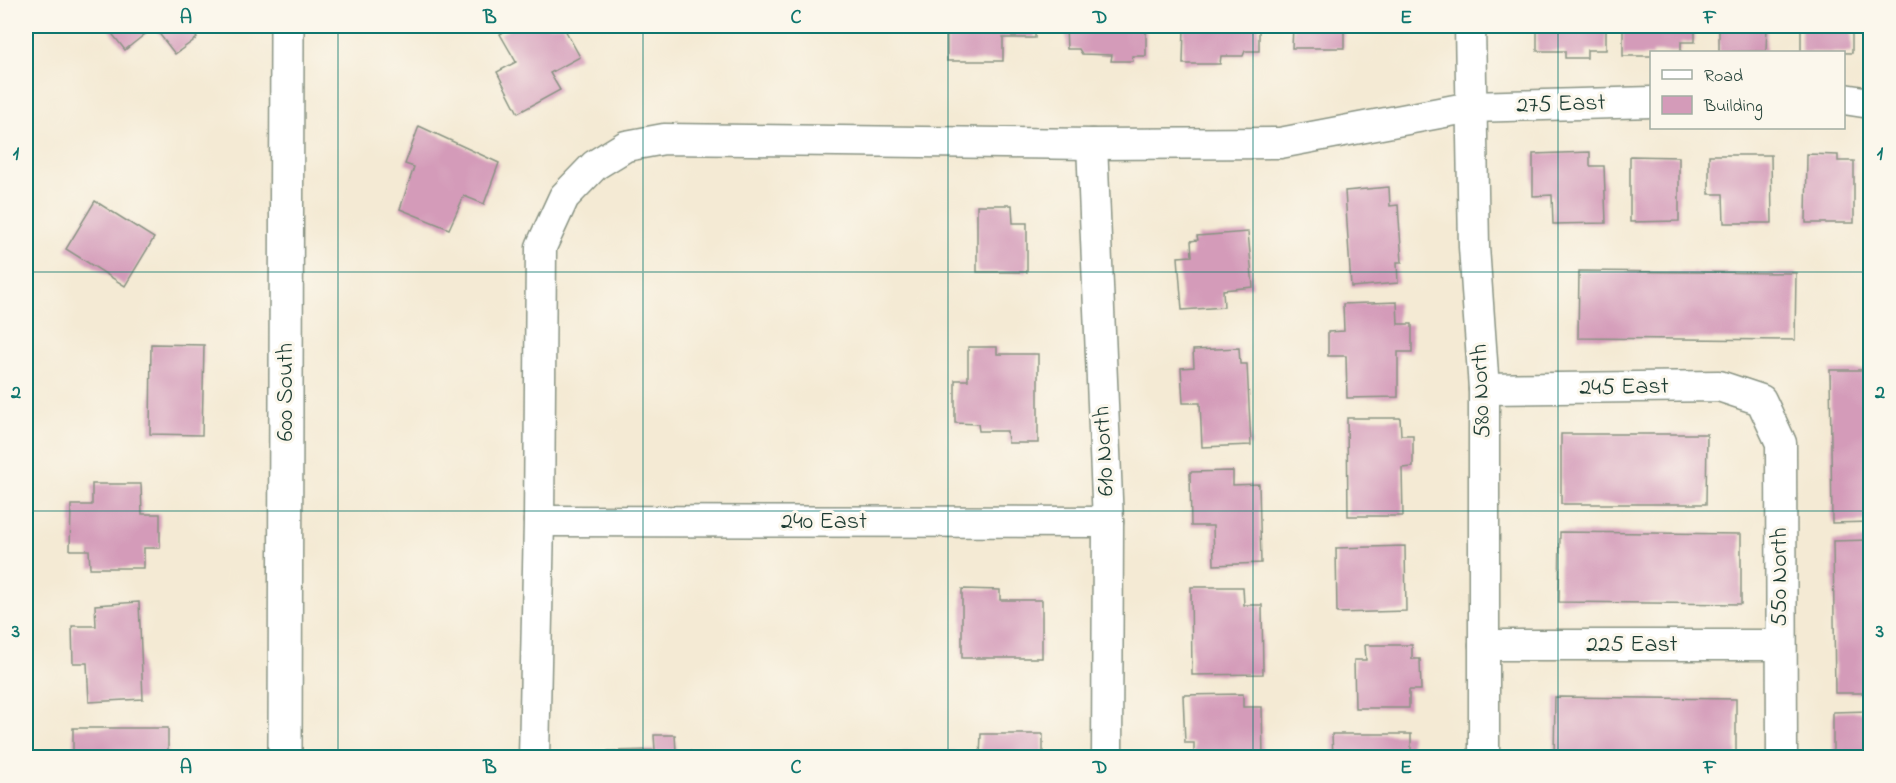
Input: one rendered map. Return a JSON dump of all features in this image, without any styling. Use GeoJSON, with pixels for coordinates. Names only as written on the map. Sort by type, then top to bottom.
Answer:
{"type":"FeatureCollection","features":[{"type":"Feature","properties":{"kind":"street","name":"600 South"},"geometry":{"type":"LineString","coordinates":[[285,758],[287,26]]}},
{"type":"Feature","properties":{"kind":"street","name":"580 North"},"geometry":{"type":"LineString","coordinates":[[1470,26],[1474,247],[1484,389],[1484,758]]}},
{"type":"Feature","properties":{"kind":"street"},"geometry":{"type":"LineString","coordinates":[[1845,99],[1870,103]]}},
{"type":"Feature","properties":{"kind":"street","name":"275 East"},"geometry":{"type":"LineString","coordinates":[[534,758],[541,247],[564,197],[595,165],[626,146],[663,139],[1092,144],[1280,143],[1471,107],[1650,102]]}},
{"type":"Feature","properties":{"kind":"street","name":"610 North"},"geometry":{"type":"LineString","coordinates":[[1092,144],[1108,522],[1107,758]]}},
{"type":"Feature","properties":{"kind":"street","name":"245 East"},"geometry":{"type":"LineString","coordinates":[[1484,389],[1719,386],[1761,400]]}},
{"type":"Feature","properties":{"kind":"street","name":"550 North"},"geometry":{"type":"LineString","coordinates":[[1761,400],[1780,443],[1782,758]]}},
{"type":"Feature","properties":{"kind":"street","name":"240 East"},"geometry":{"type":"LineString","coordinates":[[539,521],[1108,522]]}},
{"type":"Feature","properties":{"kind":"street","name":"225 East"},"geometry":{"type":"LineString","coordinates":[[1484,645],[1780,645]]}},
{"type":"Feature","properties":{"kind":"building"},"geometry":{"type":"Polygon","coordinates":[[[106,26],[188,26],[197,38],[175,54],[154,27],[125,50],[106,26]]]}},
{"type":"Feature","properties":{"kind":"building"},"geometry":{"type":"Polygon","coordinates":[[[515,26],[563,26],[580,57],[550,73],[560,90],[518,113],[497,72],[516,62],[500,34],[515,26]]]}},
{"type":"Feature","properties":{"kind":"building"},"geometry":{"type":"Polygon","coordinates":[[[947,26],[1035,26],[1035,38],[1003,38],[1003,61],[947,61],[947,26]]]}},
{"type":"Feature","properties":{"kind":"building"},"geometry":{"type":"Polygon","coordinates":[[[1066,26],[1146,26],[1146,56],[1132,56],[1133,61],[1111,61],[1112,55],[1082,54],[1079,49],[1067,49],[1066,26]]]}},
{"type":"Feature","properties":{"kind":"building"},"geometry":{"type":"Polygon","coordinates":[[[1184,26],[1259,26],[1259,51],[1245,51],[1243,56],[1221,56],[1220,64],[1183,64],[1184,26]]]}},
{"type":"Feature","properties":{"kind":"building"},"geometry":{"type":"Polygon","coordinates":[[[1293,26],[1344,26],[1344,48],[1292,48],[1293,26]]]}},
{"type":"Feature","properties":{"kind":"building"},"geometry":{"type":"Polygon","coordinates":[[[1537,26],[1606,26],[1606,50],[1587,50],[1587,58],[1565,58],[1565,51],[1537,51],[1537,26]]]}},
{"type":"Feature","properties":{"kind":"building"},"geometry":{"type":"Polygon","coordinates":[[[1623,26],[1695,26],[1695,42],[1681,42],[1681,51],[1650,51],[1650,56],[1623,56],[1623,26]]]}},
{"type":"Feature","properties":{"kind":"building"},"geometry":{"type":"Polygon","coordinates":[[[1719,26],[1767,26],[1766,51],[1719,51],[1719,26]]]}},
{"type":"Feature","properties":{"kind":"building"},"geometry":{"type":"Polygon","coordinates":[[[1801,26],[1852,26],[1852,53],[1801,51],[1801,26]]]}},
{"type":"Feature","properties":{"kind":"building"},"geometry":{"type":"Polygon","coordinates":[[[419,126],[499,163],[484,204],[464,196],[449,229],[400,209],[414,167],[405,164],[419,126]]]}},
{"type":"Feature","properties":{"kind":"building"},"geometry":{"type":"Polygon","coordinates":[[[1590,152],[1590,166],[1604,166],[1606,223],[1553,224],[1552,195],[1533,196],[1533,154],[1590,152]]]}},
{"type":"Feature","properties":{"kind":"building"},"geometry":{"type":"Polygon","coordinates":[[[1807,154],[1838,155],[1838,161],[1854,161],[1854,223],[1806,223],[1807,154]]]}},
{"type":"Feature","properties":{"kind":"building"},"geometry":{"type":"Polygon","coordinates":[[[1709,155],[1771,155],[1772,223],[1724,223],[1723,194],[1709,194],[1709,155]]]}},
{"type":"Feature","properties":{"kind":"building"},"geometry":{"type":"Polygon","coordinates":[[[1630,156],[1679,157],[1679,221],[1630,222],[1630,156]]]}},
{"type":"Feature","properties":{"kind":"building"},"geometry":{"type":"Polygon","coordinates":[[[1389,187],[1390,206],[1398,205],[1402,262],[1397,262],[1398,283],[1351,287],[1345,191],[1389,187]]]}},
{"type":"Feature","properties":{"kind":"building"},"geometry":{"type":"Polygon","coordinates":[[[95,201],[154,238],[125,286],[66,249],[95,201]]]}},
{"type":"Feature","properties":{"kind":"building"},"geometry":{"type":"Polygon","coordinates":[[[977,205],[1012,205],[1013,223],[1027,223],[1027,272],[977,272],[977,205]]]}},
{"type":"Feature","properties":{"kind":"building"},"geometry":{"type":"Polygon","coordinates":[[[1248,232],[1253,287],[1223,290],[1224,307],[1182,310],[1178,257],[1192,256],[1191,241],[1198,240],[1197,236],[1248,232]]]}},
{"type":"Feature","properties":{"kind":"building"},"geometry":{"type":"Polygon","coordinates":[[[1579,271],[1796,273],[1795,340],[1578,338],[1579,271]]]}},
{"type":"Feature","properties":{"kind":"building"},"geometry":{"type":"Polygon","coordinates":[[[1397,302],[1398,324],[1412,324],[1412,352],[1398,352],[1398,397],[1347,398],[1346,356],[1328,356],[1328,332],[1344,331],[1343,304],[1397,302]]]}},
{"type":"Feature","properties":{"kind":"building"},"geometry":{"type":"Polygon","coordinates":[[[151,344],[204,345],[202,435],[150,434],[151,344]]]}},
{"type":"Feature","properties":{"kind":"building"},"geometry":{"type":"Polygon","coordinates":[[[968,347],[997,347],[997,354],[1038,354],[1038,443],[1008,443],[1007,431],[979,431],[978,424],[955,423],[955,380],[968,380],[968,347]]]}},
{"type":"Feature","properties":{"kind":"building"},"geometry":{"type":"Polygon","coordinates":[[[1239,348],[1240,364],[1247,364],[1251,445],[1202,447],[1200,403],[1183,403],[1181,368],[1194,367],[1193,350],[1239,348]]]}},
{"type":"Feature","properties":{"kind":"building"},"geometry":{"type":"Polygon","coordinates":[[[1830,370],[1870,370],[1870,522],[1832,523],[1830,370]]]}},
{"type":"Feature","properties":{"kind":"building"},"geometry":{"type":"Polygon","coordinates":[[[1347,418],[1400,418],[1401,435],[1413,435],[1413,467],[1402,468],[1403,516],[1348,516],[1347,418]]]}},
{"type":"Feature","properties":{"kind":"building"},"geometry":{"type":"Polygon","coordinates":[[[1561,434],[1707,434],[1706,504],[1561,504],[1561,434]]]}},
{"type":"Feature","properties":{"kind":"building"},"geometry":{"type":"Polygon","coordinates":[[[1233,471],[1233,485],[1259,484],[1261,563],[1214,565],[1213,526],[1191,526],[1190,472],[1233,471]]]}},
{"type":"Feature","properties":{"kind":"building"},"geometry":{"type":"Polygon","coordinates":[[[92,484],[141,484],[142,514],[160,514],[160,548],[144,548],[144,568],[90,568],[89,550],[70,550],[71,505],[92,505],[92,484]]]}},
{"type":"Feature","properties":{"kind":"building"},"geometry":{"type":"Polygon","coordinates":[[[1560,532],[1741,534],[1741,604],[1559,602],[1560,532]]]}},
{"type":"Feature","properties":{"kind":"building"},"geometry":{"type":"Polygon","coordinates":[[[1870,540],[1870,693],[1835,693],[1833,541],[1870,540]]]}},
{"type":"Feature","properties":{"kind":"building"},"geometry":{"type":"Polygon","coordinates":[[[1405,546],[1406,611],[1337,613],[1336,548],[1405,546]]]}},
{"type":"Feature","properties":{"kind":"building"},"geometry":{"type":"Polygon","coordinates":[[[1191,587],[1243,587],[1244,605],[1262,605],[1263,674],[1192,675],[1191,587]]]}},
{"type":"Feature","properties":{"kind":"building"},"geometry":{"type":"Polygon","coordinates":[[[962,589],[1000,590],[1000,600],[1042,600],[1042,658],[962,658],[962,589]]]}},
{"type":"Feature","properties":{"kind":"building"},"geometry":{"type":"Polygon","coordinates":[[[139,602],[143,699],[89,702],[87,663],[73,663],[72,626],[96,626],[95,605],[139,602]]]}},
{"type":"Feature","properties":{"kind":"building"},"geometry":{"type":"Polygon","coordinates":[[[1365,645],[1412,645],[1412,659],[1420,659],[1421,690],[1409,690],[1409,708],[1355,708],[1354,660],[1366,660],[1365,645]]]}},
{"type":"Feature","properties":{"kind":"building"},"geometry":{"type":"Polygon","coordinates":[[[1243,694],[1243,707],[1262,707],[1263,758],[1194,758],[1194,743],[1185,743],[1183,695],[1243,694]]]}},
{"type":"Feature","properties":{"kind":"building"},"geometry":{"type":"Polygon","coordinates":[[[1555,697],[1736,699],[1736,758],[1554,758],[1555,697]]]}},
{"type":"Feature","properties":{"kind":"building"},"geometry":{"type":"Polygon","coordinates":[[[1870,711],[1870,758],[1833,758],[1833,712],[1870,711]]]}},
{"type":"Feature","properties":{"kind":"building"},"geometry":{"type":"Polygon","coordinates":[[[73,728],[168,728],[168,758],[73,758],[73,728]]]}},
{"type":"Feature","properties":{"kind":"building"},"geometry":{"type":"Polygon","coordinates":[[[981,734],[1043,734],[1043,758],[980,758],[981,734]]]}},
{"type":"Feature","properties":{"kind":"building"},"geometry":{"type":"Polygon","coordinates":[[[1332,734],[1411,734],[1411,758],[1333,758],[1332,734]]]}},
{"type":"Feature","properties":{"kind":"building"},"geometry":{"type":"Polygon","coordinates":[[[654,735],[675,735],[676,751],[690,751],[690,758],[609,758],[608,751],[655,750],[654,735]]]}},
{"type":"Feature","properties":{"kind":"building"},"geometry":{"type":"Polygon","coordinates":[[[956,751],[956,758],[902,758],[902,752],[956,751]]]}}]}
